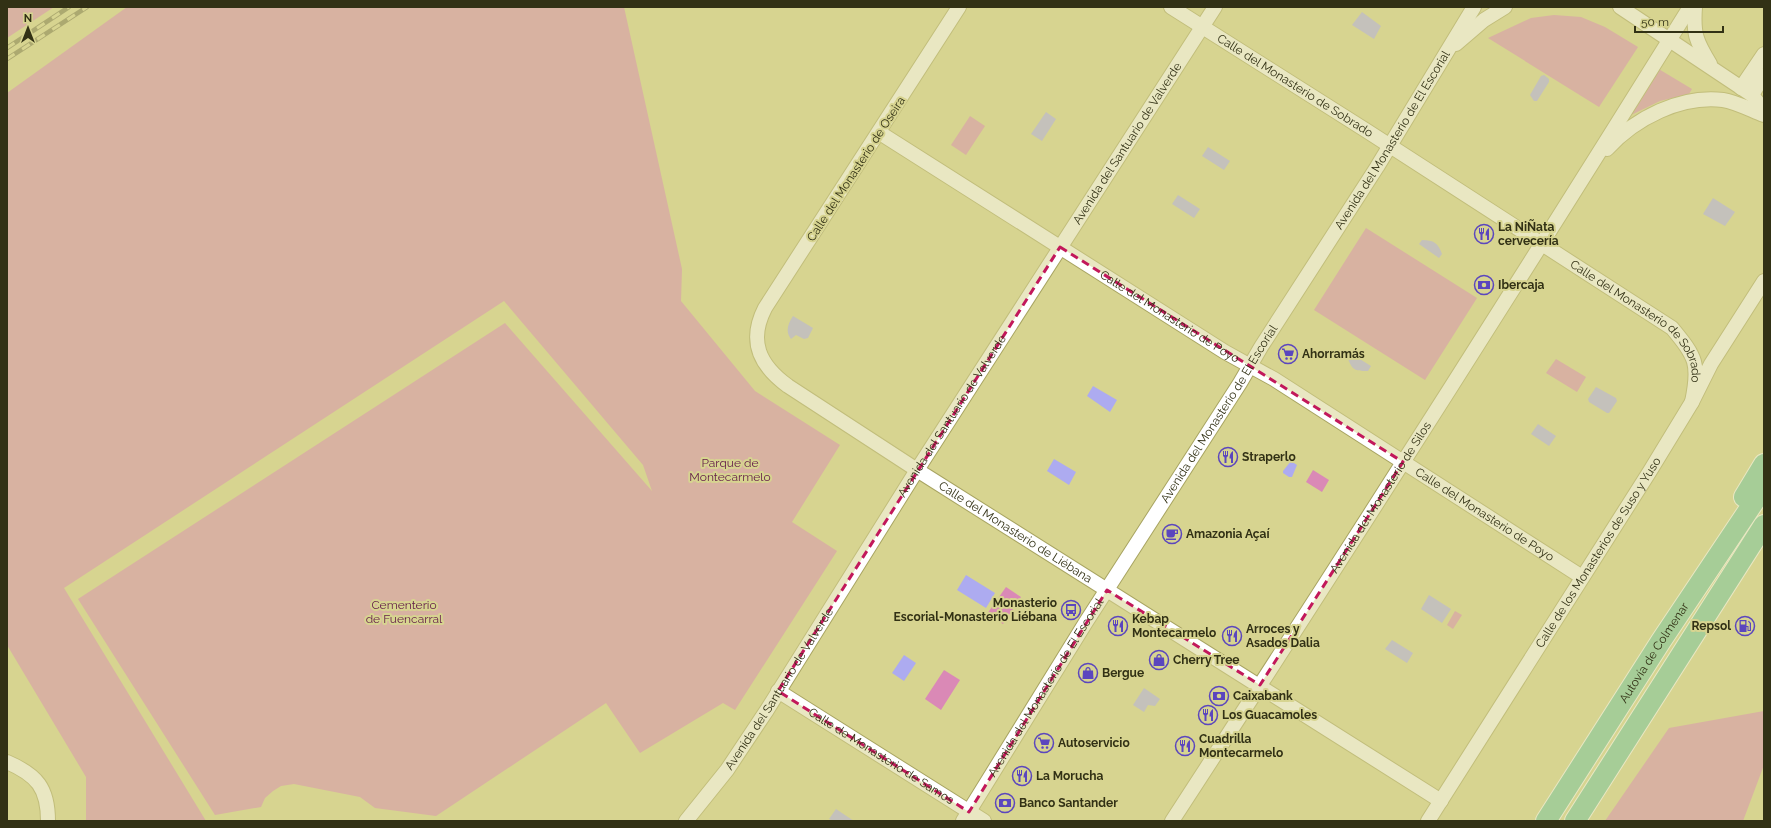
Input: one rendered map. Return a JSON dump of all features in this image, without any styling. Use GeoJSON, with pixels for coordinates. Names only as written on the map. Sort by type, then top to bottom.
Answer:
{"type":"FeatureCollection","features":[{"type":"Feature","properties":{"kind":"highway"},"geometry":{"type":"LineString","coordinates":[[1662,641],[1705,561],[1764,464]]}},
{"type":"Feature","properties":{"kind":"highway","name":"Autovía de Colmenar"},"geometry":{"type":"LineString","coordinates":[[1546,821],[1764,486]]}},
{"type":"Feature","properties":{"kind":"highway"},"geometry":{"type":"LineString","coordinates":[[1575,821],[1764,525]]}},
{"type":"Feature","properties":{"kind":"street","name":"Calle del Monasterio de Oseira"},"geometry":{"type":"LineString","coordinates":[[758,332],[759,320],[765,308],[880,133],[959,7]]}},
{"type":"Feature","properties":{"kind":"street","name":"Calle del Monasterio de Sobrado"},"geometry":{"type":"LineString","coordinates":[[1171,7],[1672,328],[1692,352],[1697,378],[1692,402]]}},
{"type":"Feature","properties":{"kind":"street","name":"Avenida del Santuario de Valverde"},"geometry":{"type":"LineString","coordinates":[[686,821],[727,770],[917,470],[1215,7]]}},
{"type":"Feature","properties":{"kind":"street","name":"Avenida del Monasterio de El Escorial"},"geometry":{"type":"LineString","coordinates":[[966,816],[1106,590],[1251,366],[1390,146],[1474,7]]}},
{"type":"Feature","properties":{"kind":"street"},"geometry":{"type":"LineString","coordinates":[[1446,53],[1484,20],[1505,7]]}},
{"type":"Feature","properties":{"kind":"street"},"geometry":{"type":"LineString","coordinates":[[1620,7],[1670,39],[1747,92],[1764,110]]}},
{"type":"Feature","properties":{"kind":"street","name":"Avenida del Monasterio de Silos"},"geometry":{"type":"LineString","coordinates":[[1172,821],[1542,244],[1690,7]]}},
{"type":"Feature","properties":{"kind":"street"},"geometry":{"type":"LineString","coordinates":[[1695,7],[1693,29],[1701,50],[1713,68]]}},
{"type":"Feature","properties":{"kind":"street"},"geometry":{"type":"LineString","coordinates":[[1747,92],[1764,54]]}},
{"type":"Feature","properties":{"kind":"street"},"geometry":{"type":"LineString","coordinates":[[1747,92],[1764,75]]}},
{"type":"Feature","properties":{"kind":"street","name":"Avenida del Monasterio de Silos"},"geometry":{"type":"LineString","coordinates":[[1587,172],[1610,146],[1632,126],[1662,110],[1696,100],[1724,100],[1764,114]]}},
{"type":"Feature","properties":{"kind":"street","name":"Calle del Monasterio de Poyo"},"geometry":{"type":"LineString","coordinates":[[880,133],[1225,352],[1251,366],[1403,462],[1582,577]]}},
{"type":"Feature","properties":{"kind":"street","name":"Calle de los Monasterios de Suso y Yuso"},"geometry":{"type":"LineString","coordinates":[[1428,821],[1646,477],[1692,402],[1711,364],[1764,280]]}},
{"type":"Feature","properties":{"kind":"street","name":"Calle del Monasterio de Liébana"},"geometry":{"type":"LineString","coordinates":[[758,332],[758,346],[763,362],[774,376],[917,470],[1106,590],[1260,685],[1441,801]]}},
{"type":"Feature","properties":{"kind":"street","name":"Calle de Monasterio de Samos"},"geometry":{"type":"LineString","coordinates":[[778,691],[966,816],[984,821]]}},
{"type":"Feature","properties":{"kind":"street"},"geometry":{"type":"LineString","coordinates":[[7,762],[29,773],[44,792],[48,808],[48,821]]}},
{"type":"Feature","properties":{"kind":"highlighted area"},"geometry":{"type":"Polygon","coordinates":[[[1060,247],[1403,462],[1260,685],[1107,590],[969,812],[778,691],[1060,247]]]}},
{"type":"Feature","properties":{"kind":"green space"},"geometry":{"type":"Polygon","coordinates":[[[7,7],[54,7],[7,38],[7,7]]]}},
{"type":"Feature","properties":{"kind":"green space"},"geometry":{"type":"Polygon","coordinates":[[[127,7],[624,7],[682,269],[681,301],[755,391],[840,445],[792,522],[837,551],[735,710],[723,703],[640,753],[606,703],[436,816],[375,808],[360,797],[294,784],[281,786],[273,791],[265,798],[261,807],[215,815],[78,599],[505,323],[652,491],[643,465],[504,301],[64,588],[206,821],[86,821],[86,777],[7,645],[7,93],[127,7]]]}},
{"type":"Feature","properties":{"kind":"green space"},"geometry":{"type":"Polygon","coordinates":[[[1554,15],[1581,17],[1605,27],[1638,47],[1599,107],[1488,38],[1531,18],[1554,15]]]}},
{"type":"Feature","properties":{"kind":"green space"},"geometry":{"type":"Polygon","coordinates":[[[1657,68],[1692,89],[1689,94],[1660,101],[1629,116],[1657,68]]]}},
{"type":"Feature","properties":{"kind":"green space"},"geometry":{"type":"Polygon","coordinates":[[[970,116],[985,126],[966,155],[951,145],[970,116]]]}},
{"type":"Feature","properties":{"kind":"green space"},"geometry":{"type":"Polygon","coordinates":[[[1366,228],[1477,298],[1425,380],[1314,310],[1366,228]]]}},
{"type":"Feature","properties":{"kind":"green space"},"geometry":{"type":"Polygon","coordinates":[[[1556,359],[1586,377],[1577,392],[1546,373],[1556,359]]]}},
{"type":"Feature","properties":{"kind":"green space"},"geometry":{"type":"Polygon","coordinates":[[[1313,470],[1329,480],[1322,492],[1306,482],[1313,470]]]}},
{"type":"Feature","properties":{"kind":"green space"},"geometry":{"type":"Polygon","coordinates":[[[1006,587],[1021,597],[1003,624],[987,614],[1006,587]]]}},
{"type":"Feature","properties":{"kind":"green space"},"geometry":{"type":"Polygon","coordinates":[[[1455,611],[1462,615],[1453,629],[1447,625],[1455,611]]]}},
{"type":"Feature","properties":{"kind":"green space"},"geometry":{"type":"Polygon","coordinates":[[[944,670],[960,680],[941,710],[925,699],[944,670]]]}},
{"type":"Feature","properties":{"kind":"green space"},"geometry":{"type":"Polygon","coordinates":[[[1764,711],[1764,765],[1743,821],[1605,821],[1669,728],[1764,711]]]}},
{"type":"Feature","properties":{"kind":"water"},"geometry":{"type":"Polygon","coordinates":[[[1362,12],[1381,26],[1374,39],[1352,25],[1362,12]]]}},
{"type":"Feature","properties":{"kind":"water"},"geometry":{"type":"Polygon","coordinates":[[[1544,75],[1549,79],[1549,82],[1537,101],[1534,101],[1530,95],[1541,76],[1544,75]]]}},
{"type":"Feature","properties":{"kind":"water"},"geometry":{"type":"Polygon","coordinates":[[[1046,112],[1056,119],[1042,141],[1031,134],[1046,112]]]}},
{"type":"Feature","properties":{"kind":"water"},"geometry":{"type":"Polygon","coordinates":[[[1208,147],[1230,161],[1224,170],[1202,156],[1208,147]]]}},
{"type":"Feature","properties":{"kind":"water"},"geometry":{"type":"Polygon","coordinates":[[[1178,195],[1200,209],[1194,218],[1172,204],[1178,195]]]}},
{"type":"Feature","properties":{"kind":"water"},"geometry":{"type":"Polygon","coordinates":[[[1713,198],[1735,212],[1725,226],[1703,214],[1713,198]]]}},
{"type":"Feature","properties":{"kind":"water"},"geometry":{"type":"Polygon","coordinates":[[[1422,240],[1433,242],[1439,247],[1442,254],[1439,258],[1419,244],[1422,240]]]}},
{"type":"Feature","properties":{"kind":"water"},"geometry":{"type":"Polygon","coordinates":[[[793,316],[813,328],[808,338],[804,339],[796,335],[791,339],[788,333],[788,328],[793,316]]]}},
{"type":"Feature","properties":{"kind":"water"},"geometry":{"type":"Polygon","coordinates":[[[1350,353],[1371,366],[1368,371],[1360,371],[1352,367],[1347,356],[1350,353]]]}},
{"type":"Feature","properties":{"kind":"water"},"geometry":{"type":"Polygon","coordinates":[[[1093,386],[1117,400],[1110,412],[1087,396],[1093,386]]]}},
{"type":"Feature","properties":{"kind":"water"},"geometry":{"type":"Polygon","coordinates":[[[1596,387],[1616,398],[1617,401],[1609,413],[1589,402],[1588,399],[1596,387]]]}},
{"type":"Feature","properties":{"kind":"water"},"geometry":{"type":"Polygon","coordinates":[[[1538,424],[1556,436],[1549,446],[1531,434],[1538,424]]]}},
{"type":"Feature","properties":{"kind":"water"},"geometry":{"type":"Polygon","coordinates":[[[1054,459],[1076,472],[1069,485],[1047,471],[1054,459]]]}},
{"type":"Feature","properties":{"kind":"water"},"geometry":{"type":"Polygon","coordinates":[[[1291,461],[1297,465],[1292,477],[1289,477],[1283,473],[1283,471],[1291,461]]]}},
{"type":"Feature","properties":{"kind":"water"},"geometry":{"type":"Polygon","coordinates":[[[966,575],[995,593],[986,608],[957,590],[966,575]]]}},
{"type":"Feature","properties":{"kind":"water"},"geometry":{"type":"Polygon","coordinates":[[[1429,595],[1451,609],[1442,623],[1421,609],[1429,595]]]}},
{"type":"Feature","properties":{"kind":"water"},"geometry":{"type":"Polygon","coordinates":[[[1392,640],[1413,653],[1407,663],[1385,649],[1392,640]]]}},
{"type":"Feature","properties":{"kind":"water"},"geometry":{"type":"Polygon","coordinates":[[[904,655],[916,663],[904,681],[892,673],[904,655]]]}},
{"type":"Feature","properties":{"kind":"water"},"geometry":{"type":"Polygon","coordinates":[[[1144,688],[1160,699],[1155,706],[1148,705],[1144,712],[1133,705],[1144,688]]]}},
{"type":"Feature","properties":{"kind":"water"},"geometry":{"type":"Polygon","coordinates":[[[836,809],[854,821],[833,821],[829,819],[836,809]]]}},
{"type":"Feature","properties":{"kind":"railway"},"geometry":{"type":"LineString","coordinates":[[7,48],[69,7]]}},
{"type":"Feature","properties":{"kind":"railway"},"geometry":{"type":"LineString","coordinates":[[7,59],[87,7]]}},
{"type":"Feature","properties":{"kind":"place","name":"La NiÑata cervecería"},"geometry":{"type":"Point","coordinates":[1484,234]}},
{"type":"Feature","properties":{"kind":"place","name":"Ibercaja"},"geometry":{"type":"Point","coordinates":[1484,285]}},
{"type":"Feature","properties":{"kind":"place","name":"Ahorramás"},"geometry":{"type":"Point","coordinates":[1288,354]}},
{"type":"Feature","properties":{"kind":"place","name":"Straperlo"},"geometry":{"type":"Point","coordinates":[1228,457]}},
{"type":"Feature","properties":{"kind":"place","name":"Amazonia Açaí"},"geometry":{"type":"Point","coordinates":[1172,534]}},
{"type":"Feature","properties":{"kind":"place","name":"Monasterio Escorial-Monasterio Liébana"},"geometry":{"type":"Point","coordinates":[1071,610]}},
{"type":"Feature","properties":{"kind":"place","name":"Kebap Montecarmelo"},"geometry":{"type":"Point","coordinates":[1118,626]}},
{"type":"Feature","properties":{"kind":"place","name":"Repsol"},"geometry":{"type":"Point","coordinates":[1745,626]}},
{"type":"Feature","properties":{"kind":"place","name":"Arroces y Asados Dalia"},"geometry":{"type":"Point","coordinates":[1232,636]}},
{"type":"Feature","properties":{"kind":"place","name":"Cherry Tree"},"geometry":{"type":"Point","coordinates":[1159,660]}},
{"type":"Feature","properties":{"kind":"place","name":"Bergue"},"geometry":{"type":"Point","coordinates":[1088,673]}},
{"type":"Feature","properties":{"kind":"place","name":"Caixabank"},"geometry":{"type":"Point","coordinates":[1219,696]}},
{"type":"Feature","properties":{"kind":"place","name":"Los Guacamoles"},"geometry":{"type":"Point","coordinates":[1208,715]}},
{"type":"Feature","properties":{"kind":"place","name":"Autoservicio"},"geometry":{"type":"Point","coordinates":[1044,743]}},
{"type":"Feature","properties":{"kind":"place","name":"Cuadrilla Montecarmelo"},"geometry":{"type":"Point","coordinates":[1185,746]}},
{"type":"Feature","properties":{"kind":"place","name":"La Morucha"},"geometry":{"type":"Point","coordinates":[1022,776]}},
{"type":"Feature","properties":{"kind":"place","name":"Banco Santander"},"geometry":{"type":"Point","coordinates":[1005,803]}},
{"type":"Feature","properties":{"kind":"park label","name":"Parque de Montecarmelo"},"geometry":{"type":"Point","coordinates":[730,470]}},
{"type":"Feature","properties":{"kind":"park label","name":"Cementerio de Fuencarral"},"geometry":{"type":"Point","coordinates":[404,612]}}]}
